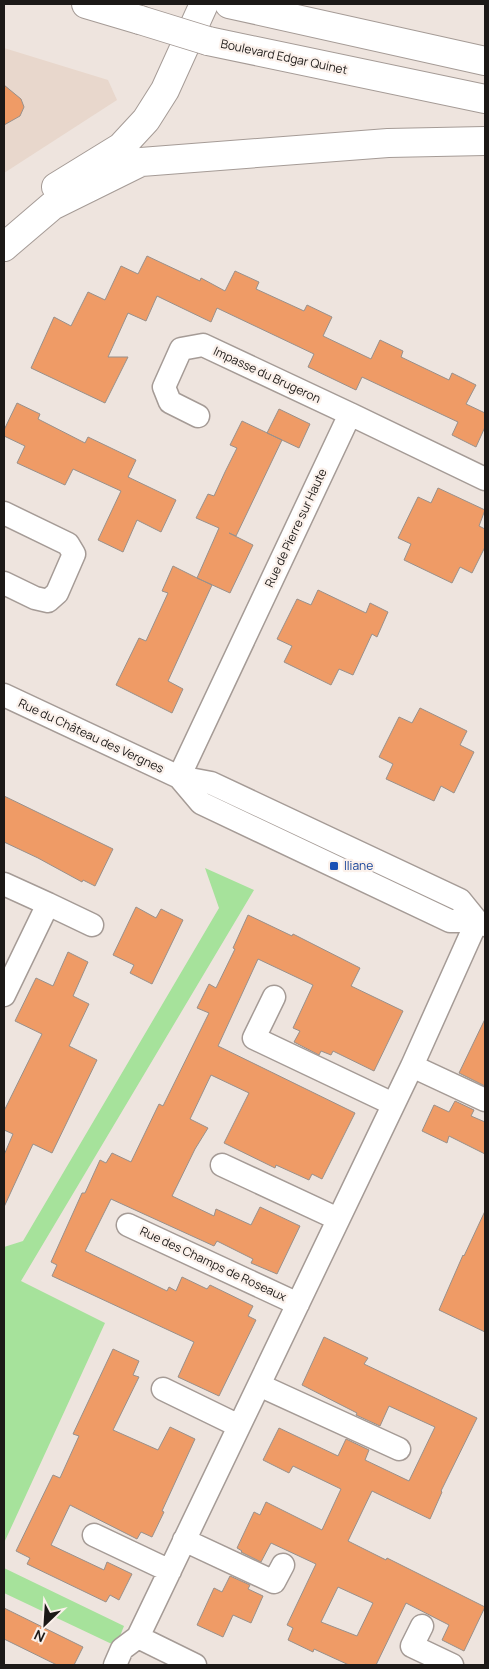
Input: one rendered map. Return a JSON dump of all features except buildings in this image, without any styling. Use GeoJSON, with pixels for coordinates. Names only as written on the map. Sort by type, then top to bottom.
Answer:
{"type":"FeatureCollection","features":[{"type":"Feature","properties":{"kind":"main road","name":"Boulevard Edgar Quinet"},"geometry":{"type":"LineString","coordinates":[[86,4],[208,40],[485,100]]}},
{"type":"Feature","properties":{"kind":"main road"},"geometry":{"type":"LineString","coordinates":[[4,226],[39,197],[120,147],[146,120],[165,90],[204,4]]}},
{"type":"Feature","properties":{"kind":"main road"},"geometry":{"type":"LineString","coordinates":[[229,4],[485,62]]}},
{"type":"Feature","properties":{"kind":"main road"},"geometry":{"type":"LineString","coordinates":[[4,247],[52,206],[141,162],[388,143],[485,141]]}},
{"type":"Feature","properties":{"kind":"street","name":"Impasse du Brugeron"},"geometry":{"type":"LineString","coordinates":[[198,416],[170,402],[164,387],[181,349],[203,345],[350,414]]}},
{"type":"Feature","properties":{"kind":"street"},"geometry":{"type":"LineString","coordinates":[[350,414],[485,479]]}},
{"type":"Feature","properties":{"kind":"street","name":"Rue de Pierre sur Haute"},"geometry":{"type":"LineString","coordinates":[[179,778],[350,414]]}},
{"type":"Feature","properties":{"kind":"street"},"geometry":{"type":"LineString","coordinates":[[4,513],[68,544],[74,554],[57,593],[48,601],[35,598],[4,584]]}},
{"type":"Feature","properties":{"kind":"street","name":"Rue du Château des Vergnes"},"geometry":{"type":"LineString","coordinates":[[4,695],[179,778],[211,783],[460,900],[481,923]]}},
{"type":"Feature","properties":{"kind":"street"},"geometry":{"type":"LineString","coordinates":[[4,884],[92,925]]}},
{"type":"Feature","properties":{"kind":"street"},"geometry":{"type":"LineString","coordinates":[[4,995],[48,904]]}},
{"type":"Feature","properties":{"kind":"street","name":"Rue des Champs de Roseaux"},"geometry":{"type":"LineString","coordinates":[[115,1665],[122,1650],[138,1637],[481,923]]}},
{"type":"Feature","properties":{"kind":"street"},"geometry":{"type":"LineString","coordinates":[[274,997],[254,1038],[393,1104]]}},
{"type":"Feature","properties":{"kind":"street"},"geometry":{"type":"LineString","coordinates":[[412,1066],[485,1100]]}},
{"type":"Feature","properties":{"kind":"street"},"geometry":{"type":"LineString","coordinates":[[222,1165],[338,1220]]}},
{"type":"Feature","properties":{"kind":"street","name":"Rue des Champs de Roseaux"},"geometry":{"type":"LineString","coordinates":[[128,1225],[298,1304]]}},
{"type":"Feature","properties":{"kind":"street"},"geometry":{"type":"LineString","coordinates":[[259,1384],[399,1449]]}},
{"type":"Feature","properties":{"kind":"street"},"geometry":{"type":"LineString","coordinates":[[163,1389],[239,1426]]}},
{"type":"Feature","properties":{"kind":"street"},"geometry":{"type":"LineString","coordinates":[[94,1535],[170,1571]]}},
{"type":"Feature","properties":{"kind":"street"},"geometry":{"type":"LineString","coordinates":[[184,1540],[274,1582],[283,1565]]}},
{"type":"Feature","properties":{"kind":"street"},"geometry":{"type":"LineString","coordinates":[[422,1626],[412,1646],[452,1665]]}},
{"type":"Feature","properties":{"kind":"street"},"geometry":{"type":"LineString","coordinates":[[138,1637],[195,1665]]}},
{"type":"Feature","properties":{"kind":"shaded area"},"geometry":{"type":"Polygon","coordinates":[[[4,48],[108,80],[117,100],[4,173],[4,48]]]}},
{"type":"Feature","properties":{"kind":"green space"},"geometry":{"type":"Polygon","coordinates":[[[205,868],[254,890],[21,1281],[105,1323],[4,1543],[4,1247],[23,1241],[219,908],[205,868]]]}},
{"type":"Feature","properties":{"kind":"green space"},"geometry":{"type":"Polygon","coordinates":[[[4,1568],[124,1626],[116,1646],[4,1593],[4,1568]]]}},
{"type":"Feature","properties":{"kind":"place","name":"Iliane"},"geometry":{"type":"Point","coordinates":[334,866]}}]}
